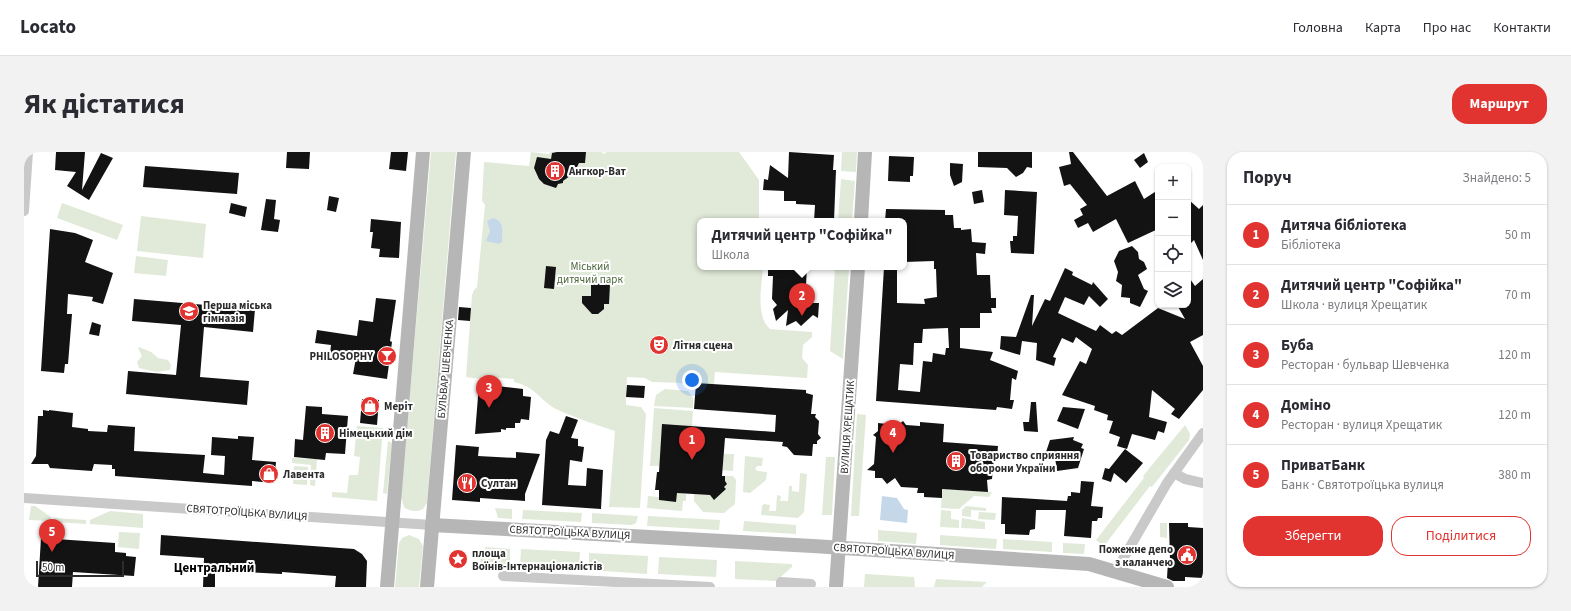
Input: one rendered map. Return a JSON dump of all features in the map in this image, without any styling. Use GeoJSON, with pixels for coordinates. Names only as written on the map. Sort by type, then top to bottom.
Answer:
{"type":"FeatureCollection","features":[{"type":"Feature","properties":{"kind":"main road"},"geometry":{"type":"LineString","coordinates":[[387,587],[423,152]]}},
{"type":"Feature","properties":{"kind":"main road","name":"БУЛЬВАР ШЕВЧЕНКА"},"geometry":{"type":"LineString","coordinates":[[427,587],[464,152]]}},
{"type":"Feature","properties":{"kind":"main road"},"geometry":{"type":"LineString","coordinates":[[861,218],[865,152]]}},
{"type":"Feature","properties":{"kind":"main road","name":"ВУЛИЦЯ ХРЕЩАТИК"},"geometry":{"type":"LineString","coordinates":[[836,587],[858,270]]}},
{"type":"Feature","properties":{"kind":"main road","name":"СВЯТОТРОЇЦЬКА ВУЛИЦЯ"},"geometry":{"type":"LineString","coordinates":[[432,525],[1090,564],[1167,587]]}},
{"type":"Feature","properties":{"kind":"street"},"geometry":{"type":"LineString","coordinates":[[24,211],[28,152]]}},
{"type":"Feature","properties":{"kind":"street"},"geometry":{"type":"LineString","coordinates":[[1116,571],[1174,472],[1203,432]]}},
{"type":"Feature","properties":{"kind":"street"},"geometry":{"type":"LineString","coordinates":[[1174,472],[1188,480],[1203,483]]}},
{"type":"Feature","properties":{"kind":"street","name":"СВЯТОТРОЇЦЬКА ВУЛИЦЯ"},"geometry":{"type":"LineString","coordinates":[[24,498],[432,525]]}},
{"type":"Feature","properties":{"kind":"street"},"geometry":{"type":"LineString","coordinates":[[503,576],[708,587]]}},
{"type":"Feature","properties":{"kind":"street"},"geometry":{"type":"LineString","coordinates":[[781,587],[781,582],[811,584]]}},
{"type":"Feature","properties":{"kind":"green space"},"geometry":{"type":"Polygon","coordinates":[[[431,152],[456,152],[427,503],[423,509],[414,511],[408,510],[404,507],[401,497],[431,152]]]}},
{"type":"Feature","properties":{"kind":"green space","name":"Міський дитячий парк"},"geometry":{"type":"Polygon","coordinates":[[[531,152],[549,154],[550,152],[601,152],[605,154],[606,152],[739,152],[759,180],[759,218],[697,218],[697,270],[763,270],[760,300],[762,316],[765,323],[770,329],[812,332],[812,337],[803,345],[802,358],[808,365],[807,378],[715,372],[714,384],[652,382],[645,378],[627,377],[626,405],[641,407],[646,414],[640,508],[609,507],[615,431],[552,407],[527,387],[514,382],[514,379],[482,376],[481,379],[466,377],[472,295],[477,287],[485,205],[482,201],[484,162],[529,166],[531,152]]]}},
{"type":"Feature","properties":{"kind":"green space"},"geometry":{"type":"Polygon","coordinates":[[[842,152],[857,152],[856,172],[841,171],[842,152]]]}},
{"type":"Feature","properties":{"kind":"green space"},"geometry":{"type":"Polygon","coordinates":[[[841,179],[855,181],[852,218],[838,218],[841,179]]]}},
{"type":"Feature","properties":{"kind":"green space"},"geometry":{"type":"Polygon","coordinates":[[[62,203],[123,225],[117,240],[57,218],[62,203]]]}},
{"type":"Feature","properties":{"kind":"green space"},"geometry":{"type":"Polygon","coordinates":[[[141,216],[206,224],[203,258],[137,251],[141,216]]]}},
{"type":"Feature","properties":{"kind":"green space"},"geometry":{"type":"Polygon","coordinates":[[[136,256],[168,260],[166,276],[134,273],[136,256]]]}},
{"type":"Feature","properties":{"kind":"green space"},"geometry":{"type":"Polygon","coordinates":[[[835,270],[849,270],[843,359],[830,351],[835,270]]]}},
{"type":"Feature","properties":{"kind":"green space"},"geometry":{"type":"Polygon","coordinates":[[[139,347],[151,352],[158,358],[168,360],[171,365],[170,370],[156,372],[139,368],[137,362],[142,356],[138,348],[139,347]]]}},
{"type":"Feature","properties":{"kind":"green space"},"geometry":{"type":"Polygon","coordinates":[[[665,389],[688,391],[693,398],[693,408],[654,406],[656,395],[665,389]]]}},
{"type":"Feature","properties":{"kind":"green space"},"geometry":{"type":"Polygon","coordinates":[[[654,408],[693,411],[692,426],[660,466],[650,466],[654,408]]]}},
{"type":"Feature","properties":{"kind":"green space"},"geometry":{"type":"Polygon","coordinates":[[[857,414],[866,415],[859,516],[851,516],[857,414]]]}},
{"type":"Feature","properties":{"kind":"green space"},"geometry":{"type":"Polygon","coordinates":[[[1185,425],[1190,434],[1189,440],[1152,487],[1150,486],[1104,546],[1096,540],[1144,478],[1143,476],[1185,425]]]}},
{"type":"Feature","properties":{"kind":"green space"},"geometry":{"type":"Polygon","coordinates":[[[357,426],[383,428],[377,501],[332,497],[332,492],[347,493],[349,475],[358,475],[360,457],[354,456],[357,426]]]}},
{"type":"Feature","properties":{"kind":"green space"},"geometry":{"type":"Polygon","coordinates":[[[388,441],[392,443],[387,494],[383,493],[388,441]]]}},
{"type":"Feature","properties":{"kind":"green space"},"geometry":{"type":"Polygon","coordinates":[[[724,454],[734,454],[733,471],[722,470],[724,454]]]}},
{"type":"Feature","properties":{"kind":"green space"},"geometry":{"type":"Polygon","coordinates":[[[745,456],[763,458],[762,466],[757,466],[755,469],[758,471],[767,472],[766,480],[750,493],[743,492],[745,456]]]}},
{"type":"Feature","properties":{"kind":"green space"},"geometry":{"type":"Polygon","coordinates":[[[826,457],[835,457],[832,515],[822,515],[826,457]]]}},
{"type":"Feature","properties":{"kind":"green space"},"geometry":{"type":"Polygon","coordinates":[[[292,458],[317,459],[315,486],[310,485],[311,465],[292,463],[292,458]]]}},
{"type":"Feature","properties":{"kind":"green space"},"geometry":{"type":"Polygon","coordinates":[[[294,466],[308,467],[307,485],[293,484],[294,466]]]}},
{"type":"Feature","properties":{"kind":"green space"},"geometry":{"type":"Polygon","coordinates":[[[800,473],[807,474],[804,512],[798,518],[761,515],[762,506],[764,504],[770,505],[769,511],[776,511],[777,495],[781,496],[780,501],[788,501],[789,486],[792,486],[792,491],[799,492],[800,473]]]}},
{"type":"Feature","properties":{"kind":"green space"},"geometry":{"type":"Polygon","coordinates":[[[725,476],[733,476],[736,480],[735,504],[724,513],[703,512],[694,501],[694,494],[710,495],[714,499],[726,489],[724,487],[725,476]]]}},
{"type":"Feature","properties":{"kind":"green space"},"geometry":{"type":"Polygon","coordinates":[[[942,489],[992,492],[989,497],[974,496],[959,509],[941,508],[942,489]]]}},
{"type":"Feature","properties":{"kind":"green space"},"geometry":{"type":"Polygon","coordinates":[[[677,492],[686,494],[686,501],[683,501],[682,511],[647,508],[648,496],[659,497],[659,500],[676,502],[677,492]]]}},
{"type":"Feature","properties":{"kind":"green space"},"geometry":{"type":"Polygon","coordinates":[[[31,506],[35,506],[51,517],[51,521],[29,520],[31,506]]]}},
{"type":"Feature","properties":{"kind":"green space"},"geometry":{"type":"Polygon","coordinates":[[[966,506],[986,508],[986,511],[971,510],[971,517],[962,516],[962,510],[966,506]]]}},
{"type":"Feature","properties":{"kind":"green space"},"geometry":{"type":"Polygon","coordinates":[[[495,508],[512,509],[512,519],[498,518],[495,508]]]}},
{"type":"Feature","properties":{"kind":"green space"},"geometry":{"type":"Polygon","coordinates":[[[523,510],[582,513],[581,522],[522,519],[523,510]]]}},
{"type":"Feature","properties":{"kind":"green space"},"geometry":{"type":"Polygon","coordinates":[[[941,510],[951,511],[951,519],[959,520],[959,528],[940,527],[941,510]]]}},
{"type":"Feature","properties":{"kind":"green space"},"geometry":{"type":"Polygon","coordinates":[[[110,511],[143,514],[143,528],[90,524],[90,520],[110,511]]]}},
{"type":"Feature","properties":{"kind":"green space"},"geometry":{"type":"Polygon","coordinates":[[[979,512],[996,513],[995,520],[978,519],[979,512]]]}},
{"type":"Feature","properties":{"kind":"green space"},"geometry":{"type":"Polygon","coordinates":[[[592,513],[638,516],[636,523],[632,525],[592,523],[592,513]]]}},
{"type":"Feature","properties":{"kind":"green space"},"geometry":{"type":"Polygon","coordinates":[[[648,516],[720,520],[719,530],[647,526],[648,516]]]}},
{"type":"Feature","properties":{"kind":"green space"},"geometry":{"type":"Polygon","coordinates":[[[54,518],[86,520],[86,524],[54,522],[54,518]]]}},
{"type":"Feature","properties":{"kind":"green space"},"geometry":{"type":"Polygon","coordinates":[[[962,518],[985,522],[985,529],[961,528],[962,518]]]}},
{"type":"Feature","properties":{"kind":"green space"},"geometry":{"type":"Polygon","coordinates":[[[744,521],[796,525],[796,534],[743,531],[744,521]]]}},
{"type":"Feature","properties":{"kind":"green space"},"geometry":{"type":"Polygon","coordinates":[[[1160,523],[1167,523],[1167,538],[1160,537],[1160,523]]]}},
{"type":"Feature","properties":{"kind":"green space"},"geometry":{"type":"Polygon","coordinates":[[[878,530],[917,533],[916,544],[878,541],[878,530]]]}},
{"type":"Feature","properties":{"kind":"green space"},"geometry":{"type":"Polygon","coordinates":[[[119,532],[140,533],[139,549],[118,547],[119,532]]]}},
{"type":"Feature","properties":{"kind":"green space"},"geometry":{"type":"Polygon","coordinates":[[[409,535],[419,539],[423,546],[419,587],[395,587],[399,543],[402,538],[409,535]]]}},
{"type":"Feature","properties":{"kind":"green space"},"geometry":{"type":"Polygon","coordinates":[[[940,535],[997,539],[996,549],[940,545],[940,535]]]}},
{"type":"Feature","properties":{"kind":"green space"},"geometry":{"type":"Polygon","coordinates":[[[1003,539],[1052,542],[1052,552],[1003,549],[1003,539]]]}},
{"type":"Feature","properties":{"kind":"green space"},"geometry":{"type":"Polygon","coordinates":[[[1063,543],[1085,544],[1084,554],[1063,553],[1063,543]]]}},
{"type":"Feature","properties":{"kind":"green space"},"geometry":{"type":"Polygon","coordinates":[[[485,547],[510,549],[510,565],[480,565],[481,556],[484,556],[485,547]]]}},
{"type":"Feature","properties":{"kind":"green space"},"geometry":{"type":"Polygon","coordinates":[[[521,549],[580,552],[579,570],[520,567],[521,549]]]}},
{"type":"Feature","properties":{"kind":"green space"},"geometry":{"type":"Polygon","coordinates":[[[589,553],[648,556],[647,574],[589,570],[589,553]]]}},
{"type":"Feature","properties":{"kind":"green space"},"geometry":{"type":"Polygon","coordinates":[[[659,557],[717,560],[716,577],[658,574],[659,557]]]}},
{"type":"Feature","properties":{"kind":"green space"},"geometry":{"type":"Polygon","coordinates":[[[735,561],[792,564],[792,567],[776,581],[735,579],[735,561]]]}},
{"type":"Feature","properties":{"kind":"green space"},"geometry":{"type":"Polygon","coordinates":[[[865,574],[914,577],[915,587],[864,587],[865,574]]]}},
{"type":"Feature","properties":{"kind":"green space"},"geometry":{"type":"Polygon","coordinates":[[[936,579],[987,582],[982,587],[934,587],[936,579]]]}},
{"type":"Feature","properties":{"kind":"water"},"geometry":{"type":"Polygon","coordinates":[[[493,218],[497,219],[502,227],[502,242],[499,244],[486,241],[490,231],[487,221],[493,218]]]}},
{"type":"Feature","properties":{"kind":"water"},"geometry":{"type":"Polygon","coordinates":[[[882,496],[897,498],[904,509],[908,510],[907,523],[880,520],[882,496]]]}},
{"type":"Feature","properties":{"kind":"building"},"geometry":{"type":"Polygon","coordinates":[[[56,152],[85,152],[82,190],[101,153],[113,158],[89,200],[67,186],[76,172],[55,170],[56,152]]]}},
{"type":"Feature","properties":{"kind":"building"},"geometry":{"type":"Polygon","coordinates":[[[287,152],[310,152],[309,169],[286,168],[287,152]]]}},
{"type":"Feature","properties":{"kind":"building"},"geometry":{"type":"Polygon","coordinates":[[[391,152],[408,152],[406,171],[389,169],[391,152]]]}},
{"type":"Feature","properties":{"kind":"building","name":"Ангкор-Ват"},"geometry":{"type":"Polygon","coordinates":[[[586,152],[585,163],[579,163],[574,173],[563,181],[563,183],[558,184],[556,188],[544,184],[539,179],[534,168],[537,157],[551,159],[552,153],[586,152]]]}},
{"type":"Feature","properties":{"kind":"building"},"geometry":{"type":"Polygon","coordinates":[[[789,152],[834,155],[833,170],[836,170],[834,218],[814,218],[815,205],[796,204],[796,201],[784,201],[784,191],[763,190],[764,179],[768,180],[770,165],[788,178],[789,152]]]}},
{"type":"Feature","properties":{"kind":"building"},"geometry":{"type":"Polygon","coordinates":[[[978,152],[1032,152],[1032,168],[1027,167],[1023,173],[1016,177],[1007,168],[978,167],[978,152]]]}},
{"type":"Feature","properties":{"kind":"building"},"geometry":{"type":"Polygon","coordinates":[[[1069,152],[1073,152],[1107,196],[1135,181],[1144,199],[1155,192],[1155,230],[1128,243],[1116,219],[1093,232],[1088,223],[1078,228],[1074,220],[1083,215],[1080,209],[1087,205],[1070,184],[1064,186],[1059,167],[1071,164],[1069,152]]]}},
{"type":"Feature","properties":{"kind":"building"},"geometry":{"type":"Polygon","coordinates":[[[1144,153],[1148,162],[1140,168],[1134,160],[1144,153]]]}},
{"type":"Feature","properties":{"kind":"building"},"geometry":{"type":"Polygon","coordinates":[[[889,156],[914,157],[913,176],[910,176],[910,182],[888,181],[889,156]]]}},
{"type":"Feature","properties":{"kind":"building"},"geometry":{"type":"Polygon","coordinates":[[[950,163],[963,164],[962,182],[954,186],[950,175],[950,163]]]}},
{"type":"Feature","properties":{"kind":"building"},"geometry":{"type":"Polygon","coordinates":[[[145,166],[239,173],[237,194],[143,187],[145,166]]]}},
{"type":"Feature","properties":{"kind":"building"},"geometry":{"type":"Polygon","coordinates":[[[982,190],[984,202],[974,204],[972,192],[982,190]]]}},
{"type":"Feature","properties":{"kind":"building"},"geometry":{"type":"Polygon","coordinates":[[[1005,190],[1037,192],[1034,254],[1011,253],[1010,241],[1013,241],[1013,236],[1017,236],[1018,216],[1004,215],[1005,190]]]}},
{"type":"Feature","properties":{"kind":"building"},"geometry":{"type":"Polygon","coordinates":[[[329,196],[339,198],[336,212],[327,210],[329,196]]]}},
{"type":"Feature","properties":{"kind":"building"},"geometry":{"type":"Polygon","coordinates":[[[266,199],[276,200],[274,219],[280,220],[278,232],[261,230],[266,199]]]}},
{"type":"Feature","properties":{"kind":"building"},"geometry":{"type":"Polygon","coordinates":[[[1191,202],[1199,209],[1203,205],[1203,260],[1194,240],[1191,243],[1191,202]]]}},
{"type":"Feature","properties":{"kind":"building"},"geometry":{"type":"Polygon","coordinates":[[[231,203],[247,207],[245,217],[229,213],[231,203]]]}},
{"type":"Feature","properties":{"kind":"building"},"geometry":{"type":"Polygon","coordinates":[[[886,209],[945,210],[945,215],[953,215],[954,228],[961,228],[961,230],[971,229],[972,242],[986,243],[985,254],[976,253],[977,275],[990,275],[991,298],[996,298],[996,308],[991,308],[992,313],[980,313],[980,328],[960,328],[960,348],[993,352],[990,360],[1018,371],[1016,380],[1012,378],[1010,400],[1014,400],[1012,409],[997,407],[996,410],[876,401],[884,270],[897,270],[897,303],[925,304],[924,299],[937,297],[936,269],[934,269],[934,261],[907,262],[907,218],[885,218],[886,209]],[[948,328],[923,329],[922,343],[914,343],[913,365],[900,364],[898,390],[920,392],[923,361],[932,362],[933,353],[945,355],[946,348],[949,348],[948,328]]]}},
{"type":"Feature","properties":{"kind":"building"},"geometry":{"type":"Polygon","coordinates":[[[371,219],[401,222],[399,258],[379,257],[380,249],[371,248],[373,232],[370,232],[371,219]]]}},
{"type":"Feature","properties":{"kind":"building"},"geometry":{"type":"Polygon","coordinates":[[[50,229],[75,233],[93,240],[85,262],[113,273],[103,304],[92,301],[93,297],[68,294],[67,314],[72,314],[68,364],[65,364],[64,373],[41,371],[50,229]]]}},
{"type":"Feature","properties":{"kind":"building"},"geometry":{"type":"Polygon","coordinates":[[[1132,246],[1138,252],[1139,259],[1144,262],[1147,269],[1138,275],[1144,289],[1148,291],[1140,307],[1130,303],[1130,298],[1121,297],[1122,285],[1116,281],[1118,272],[1114,261],[1119,251],[1132,246]]]}},
{"type":"Feature","properties":{"kind":"building"},"geometry":{"type":"Polygon","coordinates":[[[546,266],[556,267],[554,289],[544,288],[546,266]]]}},
{"type":"Feature","properties":{"kind":"building"},"geometry":{"type":"Polygon","coordinates":[[[1065,268],[1073,272],[1072,275],[1092,285],[1093,282],[1108,299],[1100,307],[1089,296],[1084,305],[1065,297],[1058,313],[1096,331],[1100,325],[1112,334],[1116,331],[1122,335],[1158,308],[1185,319],[1179,308],[1191,308],[1191,280],[1195,286],[1203,279],[1203,335],[1190,342],[1203,366],[1203,390],[1179,419],[1171,414],[1175,409],[1152,390],[1149,417],[1167,422],[1164,433],[1158,431],[1155,440],[1132,434],[1127,449],[1117,446],[1120,437],[1109,433],[1113,421],[1107,420],[1108,415],[1094,410],[1095,406],[1062,395],[1080,361],[1086,364],[1092,349],[1076,337],[1073,343],[1062,338],[1053,357],[1056,358],[1054,366],[1036,360],[1037,343],[1022,341],[1020,355],[1000,349],[1001,336],[1016,337],[1031,295],[1034,295],[1032,326],[1045,299],[1050,301],[1065,268]]]}},
{"type":"Feature","properties":{"kind":"building"},"geometry":{"type":"Polygon","coordinates":[[[768,270],[807,270],[806,285],[810,286],[809,303],[819,303],[818,318],[813,315],[801,326],[796,321],[786,326],[788,310],[776,321],[773,309],[777,305],[772,299],[773,276],[768,276],[768,270]]]}},
{"type":"Feature","properties":{"kind":"building"},"geometry":{"type":"Polygon","coordinates":[[[591,283],[610,284],[609,304],[604,304],[604,309],[598,314],[592,314],[582,303],[582,296],[591,296],[591,283]]]}},
{"type":"Feature","properties":{"kind":"building"},"geometry":{"type":"Polygon","coordinates":[[[376,298],[396,300],[390,341],[392,342],[387,379],[353,374],[356,358],[330,354],[331,345],[315,343],[317,330],[357,336],[359,320],[373,322],[376,298]]]}},
{"type":"Feature","properties":{"kind":"building"},"geometry":{"type":"Polygon","coordinates":[[[134,299],[255,309],[253,332],[204,327],[200,377],[249,381],[247,405],[126,394],[128,371],[176,375],[181,325],[132,321],[134,299]]]}},
{"type":"Feature","properties":{"kind":"building"},"geometry":{"type":"Polygon","coordinates":[[[459,307],[471,308],[470,321],[458,320],[459,307]]]}},
{"type":"Feature","properties":{"kind":"building"},"geometry":{"type":"Polygon","coordinates":[[[92,322],[101,325],[99,336],[89,334],[92,322]]]}},
{"type":"Feature","properties":{"kind":"building"},"geometry":{"type":"Polygon","coordinates":[[[696,383],[806,390],[806,393],[813,395],[811,414],[816,414],[815,417],[819,421],[818,434],[821,438],[817,441],[817,444],[813,444],[812,456],[794,455],[787,447],[782,446],[783,442],[725,438],[722,476],[725,476],[725,481],[727,484],[724,487],[726,489],[714,500],[710,495],[677,493],[676,502],[659,500],[659,490],[655,490],[657,472],[659,472],[662,424],[775,432],[776,415],[694,409],[696,383]]]}},
{"type":"Feature","properties":{"kind":"building"},"geometry":{"type":"Polygon","coordinates":[[[479,384],[523,389],[523,396],[531,397],[529,420],[521,419],[520,423],[515,423],[515,428],[506,428],[506,430],[501,429],[501,432],[475,434],[479,384]]]}},
{"type":"Feature","properties":{"kind":"building"},"geometry":{"type":"Polygon","coordinates":[[[627,385],[645,386],[644,398],[626,397],[627,385]]]}},
{"type":"Feature","properties":{"kind":"building","name":"Меріт"},"geometry":{"type":"Polygon","coordinates":[[[362,399],[379,400],[377,425],[360,423],[362,399]]]}},
{"type":"Feature","properties":{"kind":"building"},"geometry":{"type":"Polygon","coordinates":[[[1031,402],[1036,402],[1038,432],[1024,431],[1023,422],[1029,422],[1031,402]]]}},
{"type":"Feature","properties":{"kind":"building","name":"Німецький дім"},"geometry":{"type":"Polygon","coordinates":[[[306,406],[322,407],[322,414],[348,416],[345,454],[326,453],[325,460],[294,457],[295,439],[303,440],[306,406]]]}},
{"type":"Feature","properties":{"kind":"building"},"geometry":{"type":"Polygon","coordinates":[[[1063,407],[1085,409],[1078,429],[1057,421],[1063,407]]]}},
{"type":"Feature","properties":{"kind":"building"},"geometry":{"type":"Polygon","coordinates":[[[43,410],[73,413],[72,427],[88,429],[88,431],[107,432],[108,425],[135,427],[134,451],[205,455],[203,473],[224,475],[225,456],[211,455],[212,437],[238,439],[238,436],[254,437],[252,460],[276,462],[274,483],[252,481],[252,486],[115,476],[115,469],[112,469],[112,465],[94,464],[92,471],[50,468],[48,464],[31,464],[36,456],[38,416],[43,416],[43,410]]]}},
{"type":"Feature","properties":{"kind":"building"},"geometry":{"type":"Polygon","coordinates":[[[566,416],[578,420],[571,438],[578,439],[578,446],[584,447],[582,462],[570,460],[568,485],[586,486],[587,468],[603,470],[601,509],[542,505],[546,440],[550,431],[559,434],[566,416]]]}},
{"type":"Feature","properties":{"kind":"building","name":"Товариство сприяння оборони України"},"geometry":{"type":"Polygon","coordinates":[[[891,420],[897,426],[903,421],[906,425],[920,426],[920,422],[944,424],[943,442],[998,446],[997,458],[994,458],[992,479],[987,480],[988,492],[942,489],[942,498],[924,497],[924,493],[917,493],[918,488],[901,487],[895,478],[887,484],[882,478],[875,478],[875,471],[867,470],[874,464],[876,437],[873,435],[878,431],[878,423],[887,424],[891,420]]]}},
{"type":"Feature","properties":{"kind":"building"},"geometry":{"type":"Polygon","coordinates":[[[1074,437],[1073,440],[1083,444],[1081,448],[1084,449],[1078,468],[1057,471],[1054,451],[1046,452],[1050,440],[1074,437]]]}},
{"type":"Feature","properties":{"kind":"building"},"geometry":{"type":"Polygon","coordinates":[[[456,445],[479,447],[478,456],[516,458],[516,452],[540,454],[525,494],[525,501],[480,498],[480,502],[452,500],[456,445]]]}},
{"type":"Feature","properties":{"kind":"building"},"geometry":{"type":"Polygon","coordinates":[[[1125,449],[1143,463],[1126,483],[1114,473],[1111,482],[1102,479],[1105,468],[1109,469],[1125,449]]]}},
{"type":"Feature","properties":{"kind":"building"},"geometry":{"type":"Polygon","coordinates":[[[1081,481],[1094,482],[1091,506],[1103,507],[1102,518],[1098,518],[1097,521],[1092,521],[1091,538],[1064,536],[1066,510],[1036,510],[1035,529],[1030,530],[1029,535],[1005,534],[1005,524],[1001,524],[1002,497],[1067,501],[1068,496],[1071,496],[1071,492],[1080,493],[1081,481]]]}},
{"type":"Feature","properties":{"kind":"building","name":"Пожежне депо з каланчею"},"geometry":{"type":"Polygon","coordinates":[[[1169,523],[1188,523],[1188,527],[1203,528],[1203,578],[1185,577],[1185,581],[1173,581],[1167,578],[1168,561],[1170,561],[1169,523]]]}},
{"type":"Feature","properties":{"kind":"building"},"geometry":{"type":"Polygon","coordinates":[[[161,535],[354,549],[362,554],[367,561],[366,587],[335,587],[336,576],[282,572],[282,574],[244,572],[244,568],[215,566],[215,587],[203,587],[204,558],[160,555],[161,535]]]}},
{"type":"Feature","properties":{"kind":"building"},"geometry":{"type":"Polygon","coordinates":[[[41,538],[115,543],[115,552],[126,553],[126,556],[136,557],[134,576],[73,572],[72,587],[38,587],[41,538]]]}},
{"type":"Feature","properties":{"kind":"place","name":"Ангкор-Ват"},"geometry":{"type":"Point","coordinates":[555,171]}},
{"type":"Feature","properties":{"kind":"place","name":"Перша міська гімназія"},"geometry":{"type":"Point","coordinates":[189,311]}},
{"type":"Feature","properties":{"kind":"place","name":"Дитячий центр \"Софійка\""},"geometry":{"type":"Point","coordinates":[802,316]}},
{"type":"Feature","properties":{"kind":"place","name":"Літня сцена"},"geometry":{"type":"Point","coordinates":[659,345]}},
{"type":"Feature","properties":{"kind":"place","name":"PHILOSOPHY"},"geometry":{"type":"Point","coordinates":[387,356]}},
{"type":"Feature","properties":{"kind":"place","name":"Меріт"},"geometry":{"type":"Point","coordinates":[370,406]}},
{"type":"Feature","properties":{"kind":"place","name":"Буба"},"geometry":{"type":"Point","coordinates":[489,408]}},
{"type":"Feature","properties":{"kind":"place","name":"Німецький дім"},"geometry":{"type":"Point","coordinates":[325,433]}},
{"type":"Feature","properties":{"kind":"place","name":"Доміно"},"geometry":{"type":"Point","coordinates":[893,453]}},
{"type":"Feature","properties":{"kind":"place","name":"Дитяча бібліотека"},"geometry":{"type":"Point","coordinates":[692,460]}},
{"type":"Feature","properties":{"kind":"place","name":"Товариство сприяння оборони України"},"geometry":{"type":"Point","coordinates":[956,461]}},
{"type":"Feature","properties":{"kind":"place","name":"Лавента"},"geometry":{"type":"Point","coordinates":[269,474]}},
{"type":"Feature","properties":{"kind":"place","name":"Султан"},"geometry":{"type":"Point","coordinates":[467,483]}},
{"type":"Feature","properties":{"kind":"place","name":"ПриватБанк"},"geometry":{"type":"Point","coordinates":[52,552]}},
{"type":"Feature","properties":{"kind":"place","name":"Пожежне депо з каланчею"},"geometry":{"type":"Point","coordinates":[1187,555]}},
{"type":"Feature","properties":{"kind":"place","name":"площа Воїнів-Інтернаціоналістів"},"geometry":{"type":"Point","coordinates":[458,559]}},
{"type":"Feature","properties":{"kind":"district","name":"Центральний"},"geometry":{"type":"Point","coordinates":[214,567]}}]}
